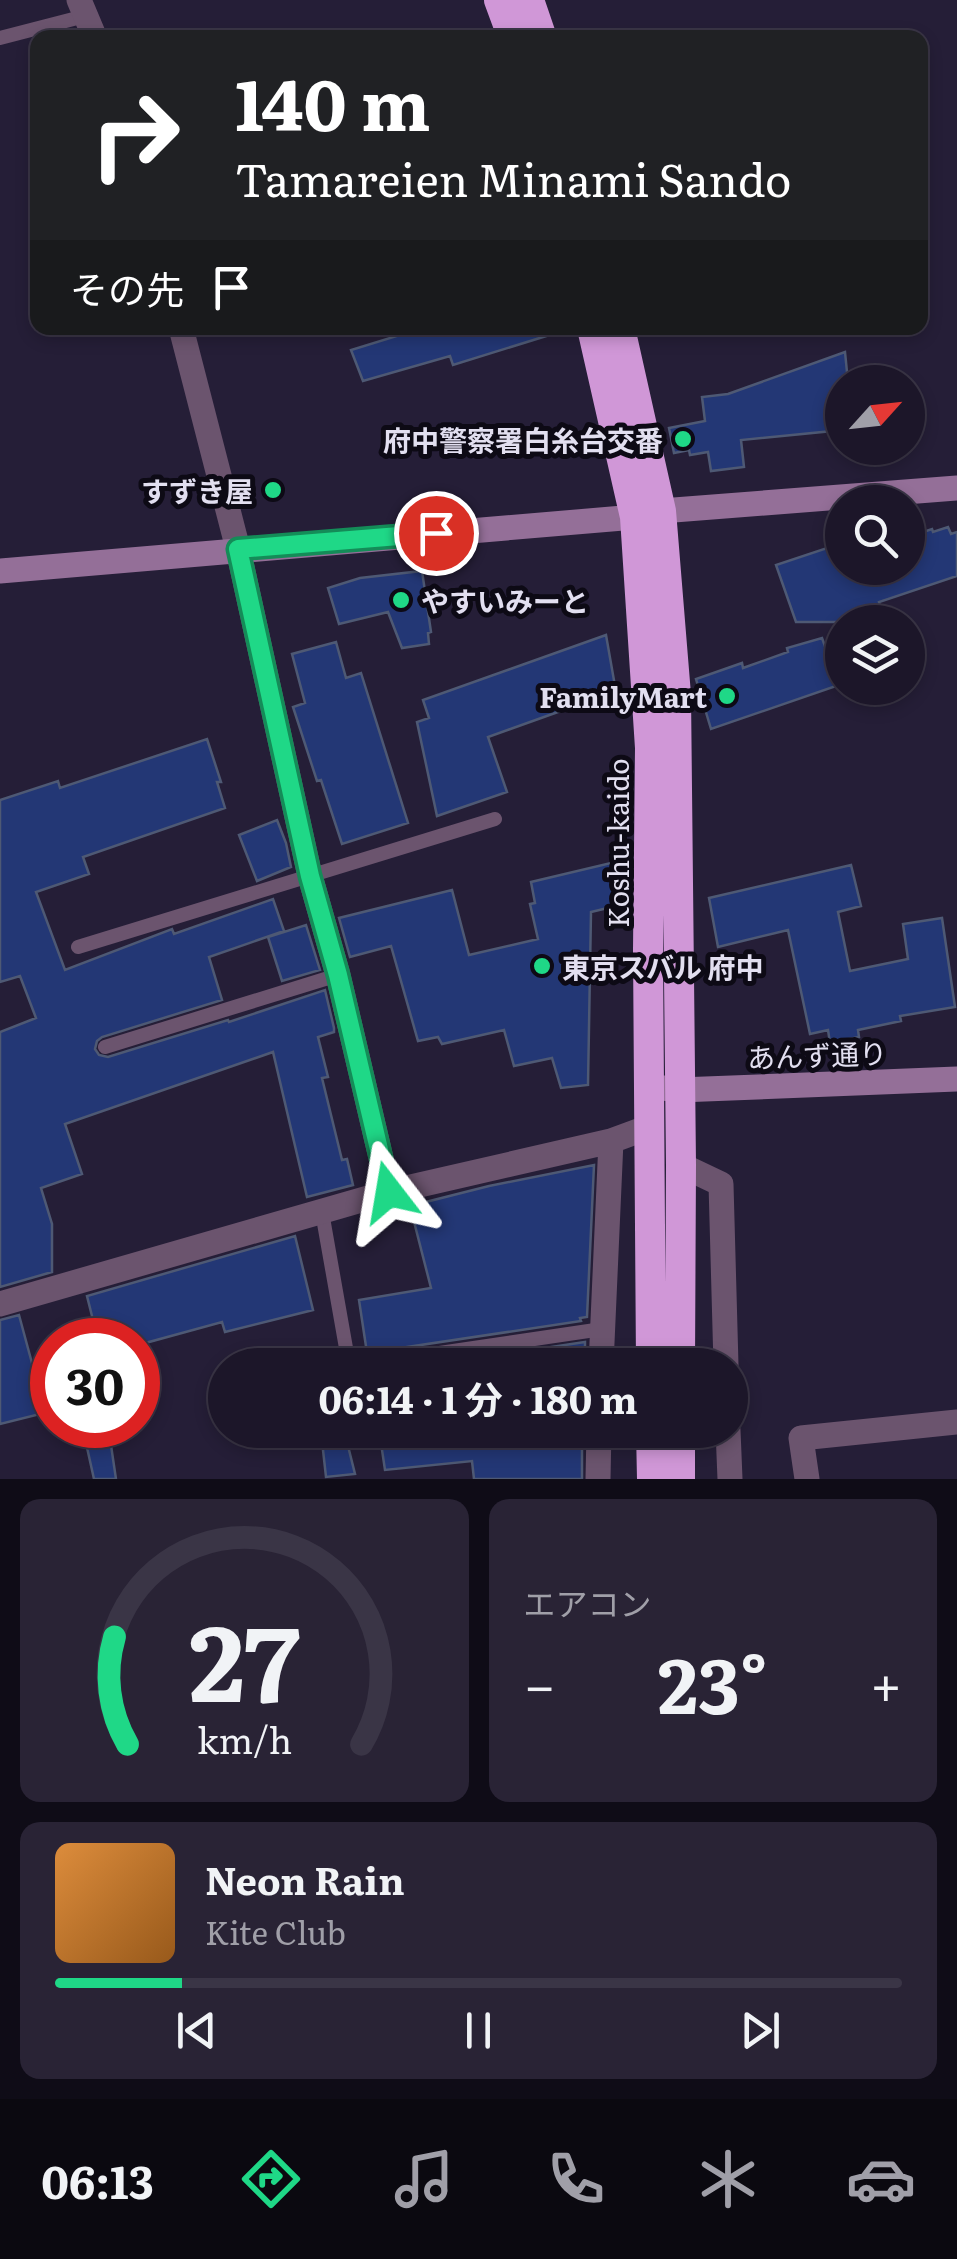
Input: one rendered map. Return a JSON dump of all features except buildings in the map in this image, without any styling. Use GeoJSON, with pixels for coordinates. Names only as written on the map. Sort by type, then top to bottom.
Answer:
{"type":"FeatureCollection","features":[{"type":"Feature","properties":{"kind":"highway"},"geometry":{"type":"LineString","coordinates":[[499,0],[510,30]]}},
{"type":"Feature","properties":{"kind":"highway"},"geometry":{"type":"LineString","coordinates":[[528,0],[539,30]]}},
{"type":"Feature","properties":{"kind":"highway","name":"Koshu-kaido"},"geometry":{"type":"LineString","coordinates":[[594,335],[648,514],[651,1348]]}},
{"type":"Feature","properties":{"kind":"highway","name":"Koshu-kaido"},"geometry":{"type":"LineString","coordinates":[[621,335],[676,695],[680,1348]]}},
{"type":"Feature","properties":{"kind":"highway"},"geometry":{"type":"LineString","coordinates":[[652,1448],[652,1479]]}},
{"type":"Feature","properties":{"kind":"highway"},"geometry":{"type":"LineString","coordinates":[[680,1448],[680,1479]]}},
{"type":"Feature","properties":{"kind":"street"},"geometry":{"type":"LineString","coordinates":[[183,335],[238,549],[310,876],[338,975],[389,1192]]}},
{"type":"Feature","properties":{"kind":"street"},"geometry":{"type":"LineString","coordinates":[[0,571],[957,488]]}},
{"type":"Feature","properties":{"kind":"street"},"geometry":{"type":"LineString","coordinates":[[651,1077],[660,1087],[679,1090]]}},
{"type":"Feature","properties":{"kind":"street","name":"あんず通り"},"geometry":{"type":"LineString","coordinates":[[679,1090],[957,1079]]}},
{"type":"Feature","properties":{"kind":"street"},"geometry":{"type":"LineString","coordinates":[[0,1304],[389,1192],[611,1142],[649,1127]]}},
{"type":"Feature","properties":{"kind":"street"},"geometry":{"type":"LineString","coordinates":[[601,1348],[611,1142]]}},
{"type":"Feature","properties":{"kind":"street"},"geometry":{"type":"LineString","coordinates":[[681,1165],[721,1184],[726,1348]]}},
{"type":"Feature","properties":{"kind":"street"},"geometry":{"type":"LineString","coordinates":[[807,1479],[800,1438],[957,1422]]}},
{"type":"Feature","properties":{"kind":"street"},"geometry":{"type":"LineString","coordinates":[[598,1479],[599,1448]]}},
{"type":"Feature","properties":{"kind":"street"},"geometry":{"type":"LineString","coordinates":[[729,1448],[730,1479]]}},
{"type":"Feature","properties":{"kind":"lane"},"geometry":{"type":"LineString","coordinates":[[34,30],[86,18]]}},
{"type":"Feature","properties":{"kind":"lane"},"geometry":{"type":"LineString","coordinates":[[0,38],[30,31]]}},
{"type":"Feature","properties":{"kind":"lane"},"geometry":{"type":"LineString","coordinates":[[78,947],[495,820]]}},
{"type":"Feature","properties":{"kind":"lane"},"geometry":{"type":"LineString","coordinates":[[105,1047],[338,975]]}},
{"type":"Feature","properties":{"kind":"lane"},"geometry":{"type":"LineString","coordinates":[[322,1212],[346,1348]]}},
{"type":"Feature","properties":{"kind":"lane"},"geometry":{"type":"LineString","coordinates":[[473,1348],[602,1329]]}},
{"type":"Feature","properties":{"kind":"place","name":"府中警察署白糸台交番"},"geometry":{"type":"Point","coordinates":[683,439]}},
{"type":"Feature","properties":{"kind":"place","name":"すずき屋"},"geometry":{"type":"Point","coordinates":[273,490]}},
{"type":"Feature","properties":{"kind":"place","name":"やすいみーと"},"geometry":{"type":"Point","coordinates":[401,600]}},
{"type":"Feature","properties":{"kind":"place","name":"FamilyMart"},"geometry":{"type":"Point","coordinates":[727,696]}},
{"type":"Feature","properties":{"kind":"place","name":"東京スバル 府中"},"geometry":{"type":"Point","coordinates":[542,966]}},
{"type":"Feature","properties":{"kind":"route"},"geometry":{"type":"LineString","coordinates":[[389,1192],[338,975],[310,876],[238,549],[436,533]]}}]}
